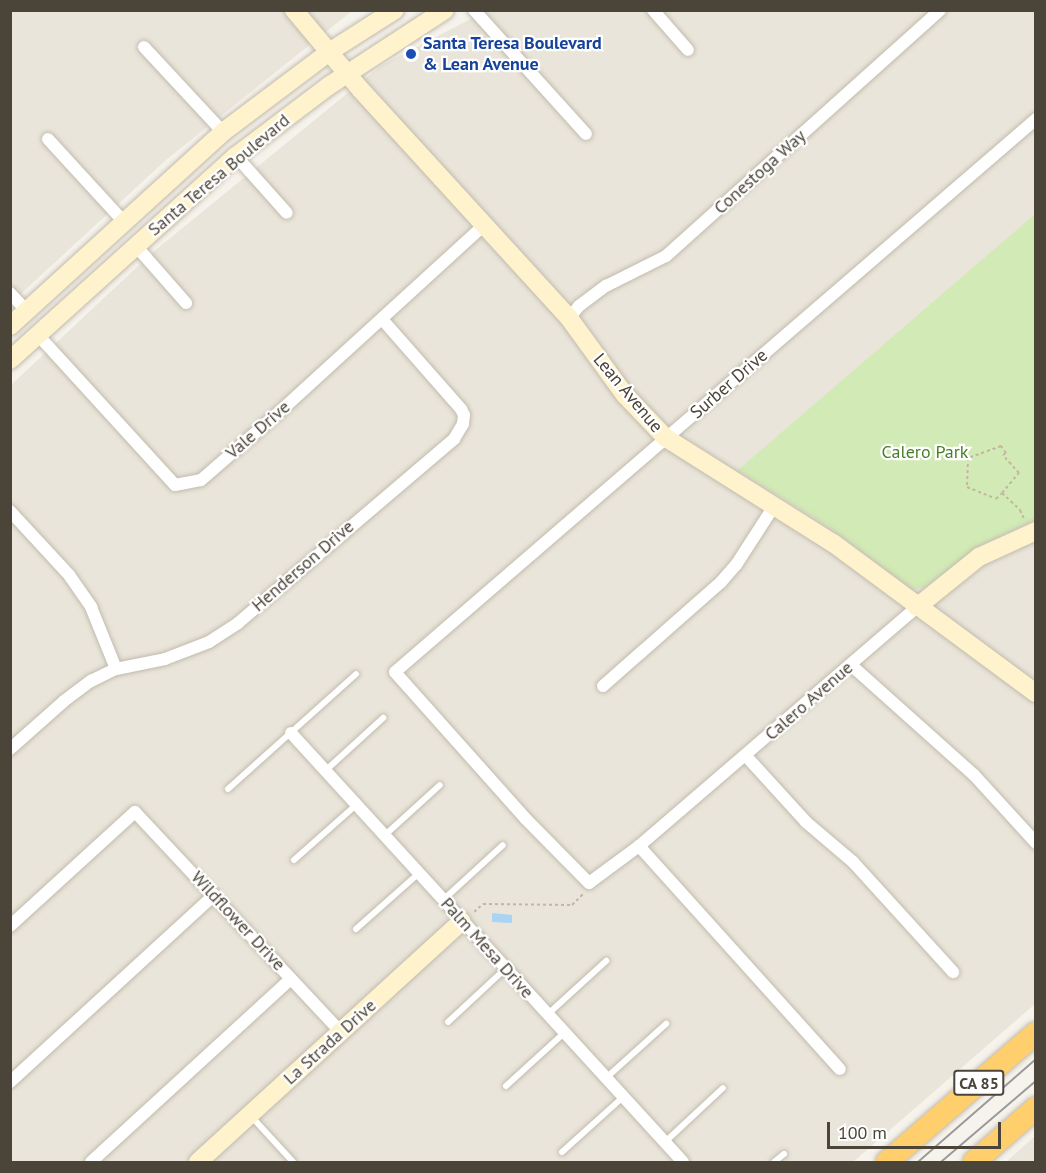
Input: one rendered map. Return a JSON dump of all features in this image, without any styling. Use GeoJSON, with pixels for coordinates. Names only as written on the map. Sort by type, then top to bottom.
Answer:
{"type":"FeatureCollection","features":[{"type":"Feature","properties":{"kind":"highway","name":"CA 85"},"geometry":{"type":"LineString","coordinates":[[887,1162],[1035,1033]]}},
{"type":"Feature","properties":{"kind":"highway"},"geometry":{"type":"LineString","coordinates":[[974,1162],[1035,1108]]}},
{"type":"Feature","properties":{"kind":"street","name":"Lean Avenue"},"geometry":{"type":"LineString","coordinates":[[294,10],[346,73],[569,318],[625,396],[666,438],[832,543],[1035,693]]}},
{"type":"Feature","properties":{"kind":"street","name":"Santa Teresa Boulevard"},"geometry":{"type":"LineString","coordinates":[[10,326],[223,132],[329,52],[395,10]]}},
{"type":"Feature","properties":{"kind":"street","name":"Santa Teresa Boulevard"},"geometry":{"type":"LineString","coordinates":[[10,360],[236,156],[346,73],[445,10]]}},
{"type":"Feature","properties":{"kind":"street"},"geometry":{"type":"LineString","coordinates":[[474,10],[585,134]]}},
{"type":"Feature","properties":{"kind":"street"},"geometry":{"type":"LineString","coordinates":[[653,10],[688,50]]}},
{"type":"Feature","properties":{"kind":"street","name":"Conestoga Way"},"geometry":{"type":"LineString","coordinates":[[569,318],[579,306],[606,286],[666,256],[940,10]]}},
{"type":"Feature","properties":{"kind":"street"},"geometry":{"type":"LineString","coordinates":[[144,47],[223,132]]}},
{"type":"Feature","properties":{"kind":"street","name":"Surber Drive"},"geometry":{"type":"LineString","coordinates":[[589,883],[525,819],[395,672],[1035,119]]}},
{"type":"Feature","properties":{"kind":"street"},"geometry":{"type":"LineString","coordinates":[[48,139],[124,222]]}},
{"type":"Feature","properties":{"kind":"street"},"geometry":{"type":"LineString","coordinates":[[236,156],[287,213]]}},
{"type":"Feature","properties":{"kind":"street","name":"Vale Drive"},"geometry":{"type":"LineString","coordinates":[[38,335],[175,485],[201,480],[484,225]]}},
{"type":"Feature","properties":{"kind":"street"},"geometry":{"type":"LineString","coordinates":[[136,246],[186,303]]}},
{"type":"Feature","properties":{"kind":"street"},"geometry":{"type":"LineString","coordinates":[[10,293],[27,311]]}},
{"type":"Feature","properties":{"kind":"street","name":"Henderson Drive"},"geometry":{"type":"LineString","coordinates":[[10,749],[64,701],[91,681],[116,669],[165,659],[209,642],[238,623],[459,431],[464,415],[454,398],[382,319]]}},
{"type":"Feature","properties":{"kind":"street"},"geometry":{"type":"LineString","coordinates":[[603,686],[721,582],[736,565],[774,506]]}},
{"type":"Feature","properties":{"kind":"street"},"geometry":{"type":"LineString","coordinates":[[10,511],[69,575],[91,607],[116,669]]}},
{"type":"Feature","properties":{"kind":"street","name":"Calero Avenue"},"geometry":{"type":"LineString","coordinates":[[589,883],[639,846],[979,557],[1030,526]]}},
{"type":"Feature","properties":{"kind":"street"},"geometry":{"type":"LineString","coordinates":[[851,664],[974,775],[1035,843]]}},
{"type":"Feature","properties":{"kind":"street","name":"Palm Mesa Drive"},"geometry":{"type":"LineString","coordinates":[[291,733],[681,1162]]}},
{"type":"Feature","properties":{"kind":"street"},"geometry":{"type":"LineString","coordinates":[[746,756],[806,822],[853,862],[953,972]]}},
{"type":"Feature","properties":{"kind":"street","name":"Wildflower Drive"},"geometry":{"type":"LineString","coordinates":[[10,926],[135,812],[341,1032]]}},
{"type":"Feature","properties":{"kind":"street"},"geometry":{"type":"LineString","coordinates":[[639,846],[840,1069]]}},
{"type":"Feature","properties":{"kind":"street"},"geometry":{"type":"LineString","coordinates":[[10,1082],[214,895]]}},
{"type":"Feature","properties":{"kind":"street","name":"La Strada Drive"},"geometry":{"type":"LineString","coordinates":[[198,1162],[462,921]]}},
{"type":"Feature","properties":{"kind":"street"},"geometry":{"type":"LineString","coordinates":[[91,1162],[291,979]]}},
{"type":"Feature","properties":{"kind":"lane"},"geometry":{"type":"LineString","coordinates":[[228,789],[356,674]]}},
{"type":"Feature","properties":{"kind":"lane"},"geometry":{"type":"LineString","coordinates":[[325,771],[384,718]]}},
{"type":"Feature","properties":{"kind":"lane"},"geometry":{"type":"LineString","coordinates":[[384,836],[440,784]]}},
{"type":"Feature","properties":{"kind":"lane"},"geometry":{"type":"LineString","coordinates":[[294,860],[356,805]]}},
{"type":"Feature","properties":{"kind":"lane"},"geometry":{"type":"LineString","coordinates":[[443,900],[503,845]]}},
{"type":"Feature","properties":{"kind":"lane"},"geometry":{"type":"LineString","coordinates":[[356,929],[418,873]]}},
{"type":"Feature","properties":{"kind":"lane"},"geometry":{"type":"LineString","coordinates":[[547,1014],[606,961]]}},
{"type":"Feature","properties":{"kind":"lane"},"geometry":{"type":"LineString","coordinates":[[448,1022],[505,969]]}},
{"type":"Feature","properties":{"kind":"lane"},"geometry":{"type":"LineString","coordinates":[[606,1079],[666,1024]]}},
{"type":"Feature","properties":{"kind":"lane"},"geometry":{"type":"LineString","coordinates":[[506,1086],[564,1033]]}},
{"type":"Feature","properties":{"kind":"lane"},"geometry":{"type":"LineString","coordinates":[[664,1143],[723,1089]]}},
{"type":"Feature","properties":{"kind":"lane"},"geometry":{"type":"LineString","coordinates":[[562,1152],[623,1097]]}},
{"type":"Feature","properties":{"kind":"lane"},"geometry":{"type":"LineString","coordinates":[[250,1115],[293,1162]]}},
{"type":"Feature","properties":{"kind":"lane"},"geometry":{"type":"LineString","coordinates":[[774,1162],[784,1154]]}},
{"type":"Feature","properties":{"kind":"path"},"geometry":{"type":"LineString","coordinates":[[1001,446],[1006,453],[1004,455],[1019,473],[1002,493],[996,499],[967,487],[968,458],[1001,446]]}},
{"type":"Feature","properties":{"kind":"path"},"geometry":{"type":"LineString","coordinates":[[1002,493],[1020,510],[1030,526]]}},
{"type":"Feature","properties":{"kind":"path"},"geometry":{"type":"LineString","coordinates":[[462,921],[483,904],[572,905],[583,896],[589,883]]}},
{"type":"Feature","properties":{"kind":"shaded area"},"geometry":{"type":"Polygon","coordinates":[[[11,11],[352,11],[166,160],[11,303],[11,11]]]}},
{"type":"Feature","properties":{"kind":"shaded area"},"geometry":{"type":"Polygon","coordinates":[[[486,11],[1035,11],[1035,1004],[853,1162],[212,1162],[392,998],[381,984],[185,1162],[11,1162],[11,385],[153,252],[382,65],[486,11]]]}},
{"type":"Feature","properties":{"kind":"shaded area"},"geometry":{"type":"Polygon","coordinates":[[[1035,1136],[1035,1162],[1006,1162],[1035,1136]]]}},
{"type":"Feature","properties":{"kind":"green space","name":"Calero Park"},"geometry":{"type":"Polygon","coordinates":[[[1035,214],[1035,520],[981,545],[923,588],[912,589],[830,528],[738,470],[1035,214]]]}},
{"type":"Feature","properties":{"kind":"water"},"geometry":{"type":"Polygon","coordinates":[[[492,913],[512,915],[512,923],[492,922],[492,913]]]}},
{"type":"Feature","properties":{"kind":"tram line"},"geometry":{"type":"LineString","coordinates":[[918,1162],[1036,1059]]}},
{"type":"Feature","properties":{"kind":"tram line"},"geometry":{"type":"LineString","coordinates":[[941,1162],[1036,1081]]}},
{"type":"Feature","properties":{"kind":"place","name":"Santa Teresa Boulevard & Lean Avenue"},"geometry":{"type":"Point","coordinates":[411,54]}}]}
